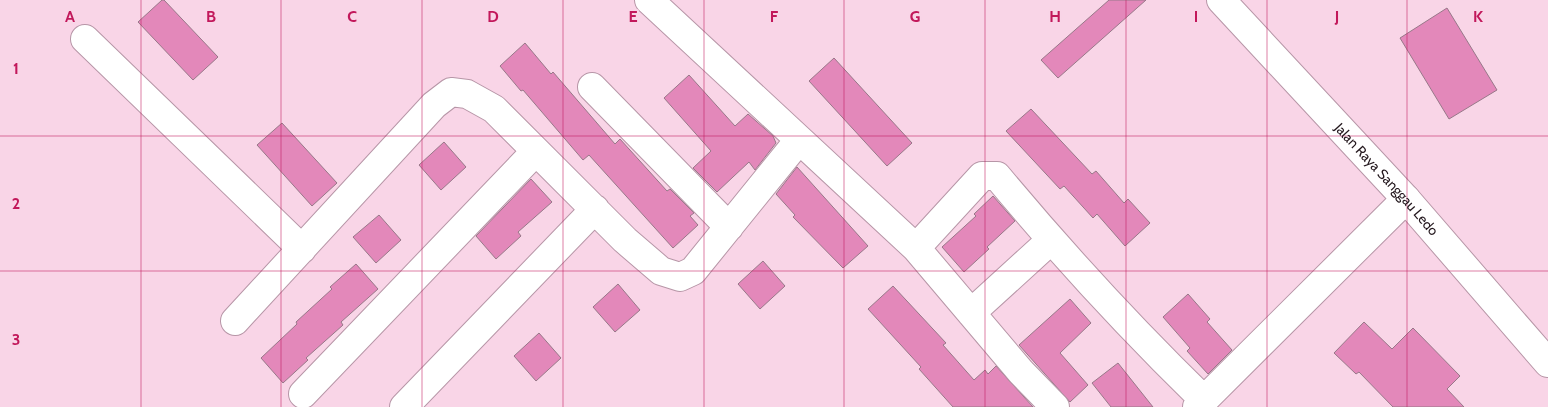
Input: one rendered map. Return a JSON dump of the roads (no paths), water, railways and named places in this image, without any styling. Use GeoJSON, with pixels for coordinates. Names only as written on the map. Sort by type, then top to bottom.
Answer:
{"type":"FeatureCollection","features":[{"type":"Feature","properties":{"kind":"main road"},"geometry":{"type":"LineString","coordinates":[[649,0],[916,248],[1055,407]]}},
{"type":"Feature","properties":{"kind":"main road","name":"Jalan Raya Sanggau Ledo"},"geometry":{"type":"LineString","coordinates":[[1221,0],[1406,200],[1548,363]]}},
{"type":"Feature","properties":{"kind":"main road"},"geometry":{"type":"LineString","coordinates":[[85,39],[302,249]]}},
{"type":"Feature","properties":{"kind":"main road"},"geometry":{"type":"LineString","coordinates":[[592,87],[729,227]]}},
{"type":"Feature","properties":{"kind":"main road"},"geometry":{"type":"LineString","coordinates":[[235,321],[434,105],[451,92],[467,94],[494,110],[594,209],[661,271],[680,277],[693,271],[799,140]]}},
{"type":"Feature","properties":{"kind":"main road"},"geometry":{"type":"LineString","coordinates":[[303,394],[536,151]]}},
{"type":"Feature","properties":{"kind":"main road"},"geometry":{"type":"LineString","coordinates":[[916,248],[977,180],[988,175],[997,176],[1051,240],[1201,404],[1406,200]]}},
{"type":"Feature","properties":{"kind":"main road"},"geometry":{"type":"LineString","coordinates":[[404,407],[594,209]]}},
{"type":"Feature","properties":{"kind":"main road"},"geometry":{"type":"LineString","coordinates":[[971,313],[1051,240]]}}]}
